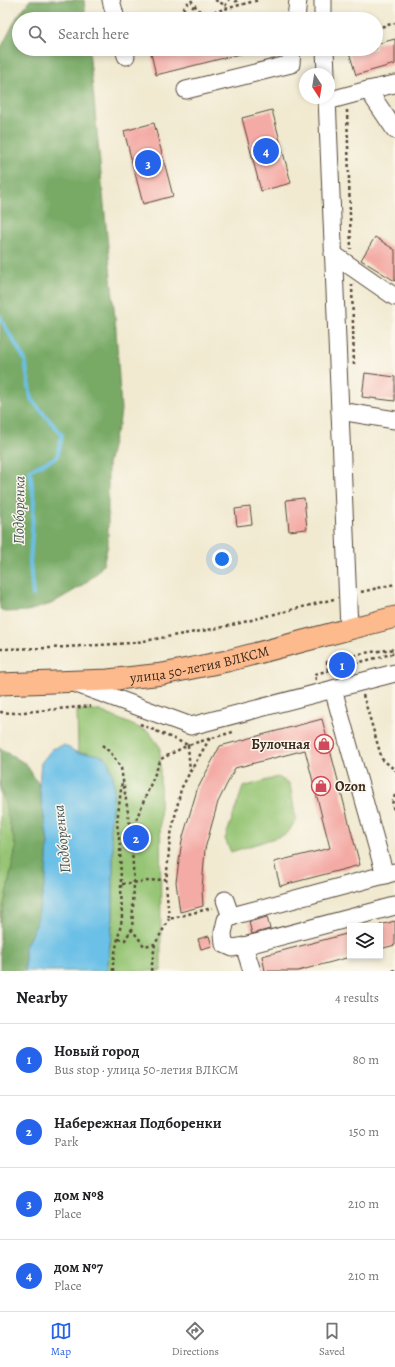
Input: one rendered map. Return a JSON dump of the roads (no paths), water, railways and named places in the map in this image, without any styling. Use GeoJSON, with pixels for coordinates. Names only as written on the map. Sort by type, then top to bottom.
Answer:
{"type":"FeatureCollection","features":[{"type":"Feature","properties":{"kind":"main road","name":"улица 50-летия ВЛКСМ"},"geometry":{"type":"LineString","coordinates":[[0,684],[108,680],[163,674],[227,661],[395,617]]}},
{"type":"Feature","properties":{"kind":"lane"},"geometry":{"type":"LineString","coordinates":[[111,0],[114,12]]}},
{"type":"Feature","properties":{"kind":"lane"},"geometry":{"type":"LineString","coordinates":[[297,12],[298,0]]}},
{"type":"Feature","properties":{"kind":"lane"},"geometry":{"type":"LineString","coordinates":[[323,0],[323,12]]}},
{"type":"Feature","properties":{"kind":"lane"},"geometry":{"type":"LineString","coordinates":[[186,90],[291,64],[292,56]]}},
{"type":"Feature","properties":{"kind":"lane"},"geometry":{"type":"LineString","coordinates":[[325,56],[326,68]]}},
{"type":"Feature","properties":{"kind":"lane"},"geometry":{"type":"LineString","coordinates":[[335,98],[395,84]]}},
{"type":"Feature","properties":{"kind":"lane"},"geometry":{"type":"LineString","coordinates":[[368,90],[395,130]]}},
{"type":"Feature","properties":{"kind":"lane"},"geometry":{"type":"LineString","coordinates":[[327,104],[349,629]]}},
{"type":"Feature","properties":{"kind":"lane"},"geometry":{"type":"LineString","coordinates":[[333,254],[395,297]]}},
{"type":"Feature","properties":{"kind":"lane"},"geometry":{"type":"LineString","coordinates":[[340,411],[395,420]]}},
{"type":"Feature","properties":{"kind":"lane"},"geometry":{"type":"LineString","coordinates":[[71,682],[191,726],[395,672]]}},
{"type":"Feature","properties":{"kind":"lane"},"geometry":{"type":"LineString","coordinates":[[333,689],[390,873],[236,915],[228,907],[223,933],[224,944],[233,948],[366,920],[395,906]]}},
{"type":"Feature","properties":{"kind":"lane"},"geometry":{"type":"LineString","coordinates":[[244,946],[252,971]]}},
{"type":"Feature","properties":{"kind":"water"},"geometry":{"type":"Polygon","coordinates":[[[64,745],[78,753],[88,753],[104,757],[108,761],[113,776],[114,790],[110,828],[113,848],[113,916],[107,971],[25,971],[25,947],[36,925],[46,878],[48,842],[39,785],[41,763],[52,749],[64,745]]]}},
{"type":"Feature","properties":{"kind":"waterway","name":"Подборенка"},"geometry":{"type":"LineString","coordinates":[[0,316],[25,360],[31,399],[62,435],[57,457],[30,470],[34,501],[30,563],[33,595]]}},
{"type":"Feature","properties":{"kind":"place","name":"дом №7"},"geometry":{"type":"Point","coordinates":[266,151]}},
{"type":"Feature","properties":{"kind":"place","name":"дом №8"},"geometry":{"type":"Point","coordinates":[148,163]}},
{"type":"Feature","properties":{"kind":"place","name":"Новый город"},"geometry":{"type":"Point","coordinates":[342,665]}},
{"type":"Feature","properties":{"kind":"place","name":"Булочная"},"geometry":{"type":"Point","coordinates":[324,744]}},
{"type":"Feature","properties":{"kind":"place","name":"Ozon"},"geometry":{"type":"Point","coordinates":[321,786]}},
{"type":"Feature","properties":{"kind":"place","name":"Набережная Подборенки"},"geometry":{"type":"Point","coordinates":[136,838]}}]}
